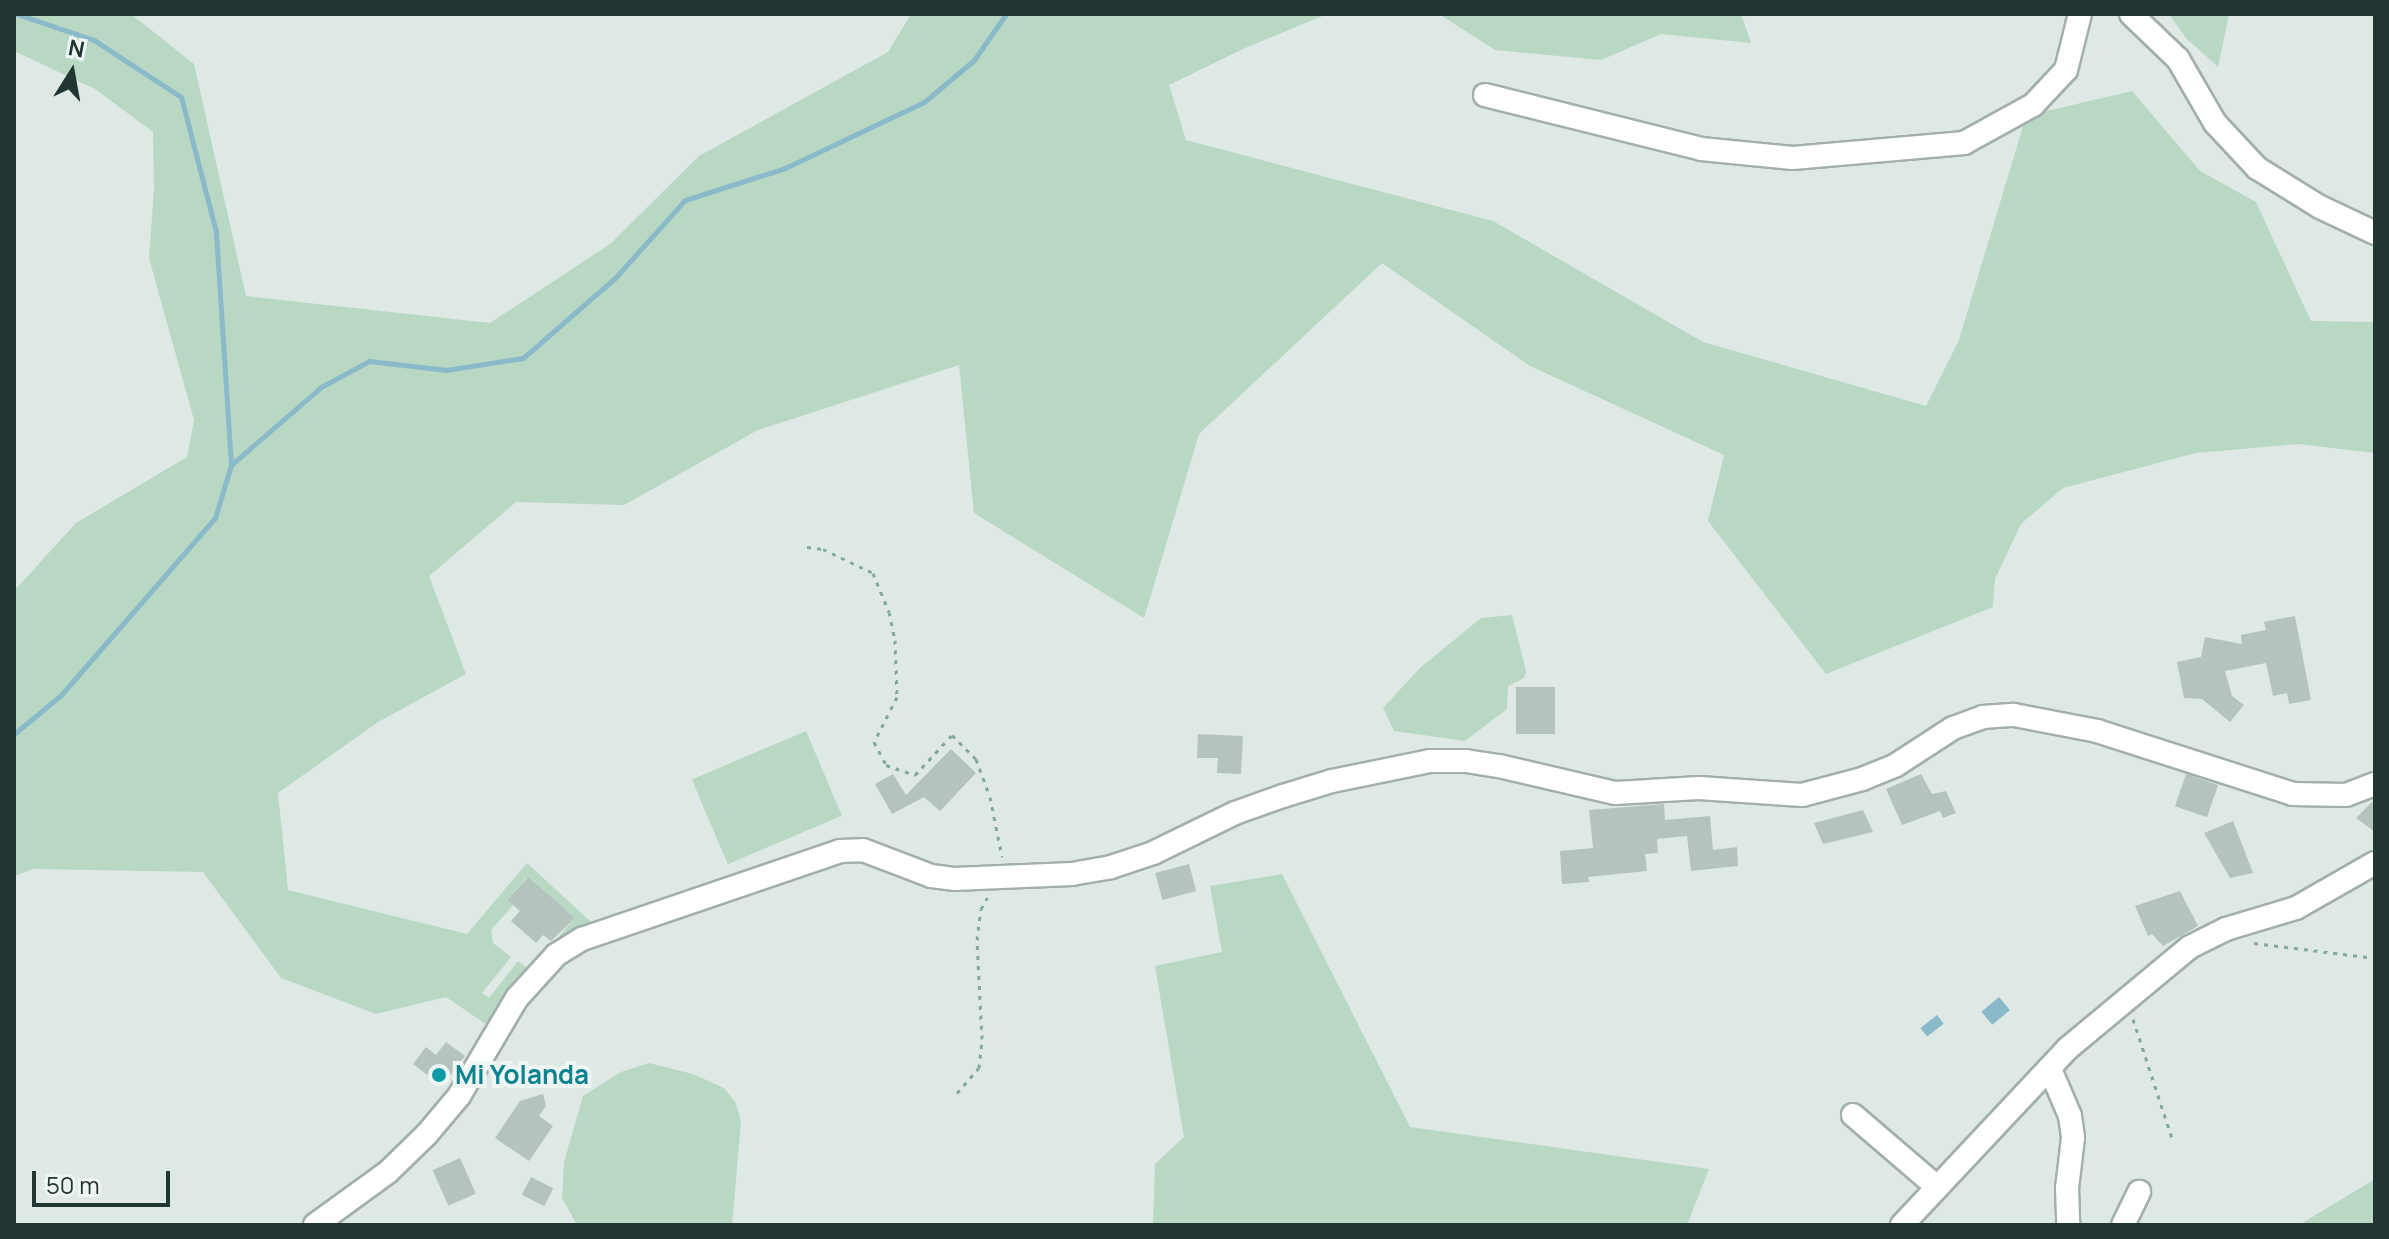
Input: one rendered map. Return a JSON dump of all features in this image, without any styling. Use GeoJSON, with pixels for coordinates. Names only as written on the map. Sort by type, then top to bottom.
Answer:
{"type":"FeatureCollection","features":[{"type":"Feature","properties":{"kind":"street"},"geometry":{"type":"LineString","coordinates":[[1485,95],[1701,149],[1778,156],[1964,143],[2033,105],[2066,70],[2080,14]]}},
{"type":"Feature","properties":{"kind":"street"},"geometry":{"type":"LineString","coordinates":[[2131,14],[2178,59],[2215,123],[2257,168],[2320,207],[2375,233]]}},
{"type":"Feature","properties":{"kind":"street"},"geometry":{"type":"LineString","coordinates":[[315,1225],[388,1172],[427,1134],[459,1096],[533,977],[556,955],[582,939],[840,851],[863,850],[931,876],[954,879],[1072,874],[1111,867],[1271,800],[1332,781],[1430,761],[1466,761],[1499,766],[1615,793],[1699,788],[1802,795],[1862,779],[1896,765],[1953,728],[1983,717],[2014,715],[2097,731],[2293,794],[2346,795],[2375,784]]}},
{"type":"Feature","properties":{"kind":"street"},"geometry":{"type":"LineString","coordinates":[[1902,1225],[2067,1049],[2190,947],[2211,936],[2296,908],[2375,863]]}},
{"type":"Feature","properties":{"kind":"street"},"geometry":{"type":"LineString","coordinates":[[2050,1069],[2070,1116],[2073,1138],[2067,1188],[2068,1225]]}},
{"type":"Feature","properties":{"kind":"street"},"geometry":{"type":"LineString","coordinates":[[1853,1115],[1937,1187]]}},
{"type":"Feature","properties":{"kind":"street"},"geometry":{"type":"LineString","coordinates":[[2123,1225],[2139,1192]]}},
{"type":"Feature","properties":{"kind":"path"},"geometry":{"type":"LineString","coordinates":[[807,547],[823,549],[873,573],[889,612],[895,640],[897,697],[874,742],[886,765],[915,775],[952,735],[976,759],[990,797],[1005,877],[981,909],[977,940],[982,1039],[979,1068],[957,1093]]}},
{"type":"Feature","properties":{"kind":"path"},"geometry":{"type":"LineString","coordinates":[[2211,936],[2375,958]]}},
{"type":"Feature","properties":{"kind":"path"},"geometry":{"type":"LineString","coordinates":[[2133,995],[2133,1026],[2172,1138]]}},
{"type":"Feature","properties":{"kind":"green space"},"geometry":{"type":"Polygon","coordinates":[[[14,14],[131,14],[194,64],[246,296],[490,323],[610,244],[699,156],[888,52],[911,14],[1327,14],[1245,48],[1169,85],[1186,140],[1493,221],[1703,342],[1926,406],[1959,340],[2026,116],[2132,91],[2200,171],[2256,202],[2311,321],[2375,322],[2375,453],[2298,444],[2196,453],[2063,488],[2021,524],[1995,579],[1993,607],[1826,674],[1708,521],[1724,455],[1530,366],[1382,263],[1199,434],[1144,618],[974,513],[959,365],[758,430],[624,505],[516,502],[429,576],[466,674],[378,722],[278,793],[288,890],[467,934],[527,863],[591,922],[557,946],[553,943],[575,918],[527,877],[507,900],[513,905],[491,930],[493,943],[511,957],[482,993],[489,998],[518,961],[531,971],[490,1027],[446,997],[376,1014],[281,978],[203,872],[33,869],[14,876],[14,591],[76,523],[187,457],[194,420],[149,258],[154,189],[153,132],[95,89],[14,51],[14,14]]]}},
{"type":"Feature","properties":{"kind":"green space"},"geometry":{"type":"Polygon","coordinates":[[[1439,14],[1741,14],[1751,43],[1661,34],[1601,60],[1495,50],[1439,14]]]}},
{"type":"Feature","properties":{"kind":"green space"},"geometry":{"type":"Polygon","coordinates":[[[2169,14],[2229,14],[2218,67],[2186,38],[2169,14]]]}},
{"type":"Feature","properties":{"kind":"green space"},"geometry":{"type":"Polygon","coordinates":[[[1512,615],[1526,671],[1524,678],[1508,686],[1507,709],[1465,741],[1394,731],[1383,708],[1420,668],[1481,618],[1512,615]]]}},
{"type":"Feature","properties":{"kind":"green space"},"geometry":{"type":"Polygon","coordinates":[[[806,731],[842,816],[728,864],[692,779],[806,731]]]}},
{"type":"Feature","properties":{"kind":"green space"},"geometry":{"type":"Polygon","coordinates":[[[1282,874],[1410,1127],[1709,1169],[1687,1225],[1153,1225],[1155,1164],[1184,1137],[1155,966],[1222,952],[1210,886],[1282,874]]]}},
{"type":"Feature","properties":{"kind":"green space"},"geometry":{"type":"Polygon","coordinates":[[[649,1063],[693,1074],[724,1088],[736,1103],[741,1122],[732,1225],[577,1225],[562,1198],[564,1162],[583,1096],[621,1072],[649,1063]]]}},
{"type":"Feature","properties":{"kind":"green space"},"geometry":{"type":"Polygon","coordinates":[[[2375,1179],[2375,1225],[2299,1225],[2375,1179]]]}},
{"type":"Feature","properties":{"kind":"water"},"geometry":{"type":"Polygon","coordinates":[[[1999,997],[2010,1010],[1992,1025],[1981,1012],[1999,997]]]}},
{"type":"Feature","properties":{"kind":"water"},"geometry":{"type":"Polygon","coordinates":[[[1937,1015],[1944,1024],[1927,1037],[1920,1028],[1937,1015]]]}},
{"type":"Feature","properties":{"kind":"building"},"geometry":{"type":"Polygon","coordinates":[[[2295,616],[2311,700],[2289,704],[2287,693],[2273,696],[2266,663],[2225,671],[2232,696],[2244,705],[2230,722],[2202,699],[2184,698],[2177,662],[2201,657],[2205,637],[2242,644],[2241,635],[2266,630],[2264,622],[2295,616]]]}},
{"type":"Feature","properties":{"kind":"building"},"geometry":{"type":"Polygon","coordinates":[[[1516,687],[1555,687],[1555,734],[1516,734],[1516,687]]]}},
{"type":"Feature","properties":{"kind":"building"},"geometry":{"type":"Polygon","coordinates":[[[1198,734],[1243,736],[1241,774],[1217,773],[1218,758],[1197,758],[1198,734]]]}},
{"type":"Feature","properties":{"kind":"building"},"geometry":{"type":"Polygon","coordinates":[[[951,749],[976,773],[940,811],[924,797],[892,814],[875,784],[893,774],[906,795],[951,749]]]}},
{"type":"Feature","properties":{"kind":"building"},"geometry":{"type":"Polygon","coordinates":[[[1921,774],[1932,794],[1946,791],[1956,813],[1943,818],[1940,811],[1902,825],[1886,789],[1921,774]]]}},
{"type":"Feature","properties":{"kind":"building"},"geometry":{"type":"Polygon","coordinates":[[[2186,774],[2218,785],[2207,817],[2175,806],[2186,774]]]}},
{"type":"Feature","properties":{"kind":"building"},"geometry":{"type":"Polygon","coordinates":[[[2375,799],[2375,832],[2356,818],[2375,799]]]}},
{"type":"Feature","properties":{"kind":"building"},"geometry":{"type":"Polygon","coordinates":[[[1664,804],[1665,820],[1710,816],[1713,850],[1737,847],[1738,866],[1691,871],[1687,836],[1657,839],[1658,853],[1645,854],[1647,871],[1588,877],[1589,882],[1562,884],[1560,851],[1593,848],[1589,810],[1664,804]]]}},
{"type":"Feature","properties":{"kind":"building"},"geometry":{"type":"Polygon","coordinates":[[[1863,810],[1873,832],[1823,844],[1814,823],[1863,810]]]}},
{"type":"Feature","properties":{"kind":"building"},"geometry":{"type":"Polygon","coordinates":[[[2233,821],[2253,873],[2230,878],[2204,833],[2233,821]]]}},
{"type":"Feature","properties":{"kind":"building"},"geometry":{"type":"Polygon","coordinates":[[[1189,864],[1196,891],[1162,900],[1155,873],[1189,864]]]}},
{"type":"Feature","properties":{"kind":"building"},"geometry":{"type":"Polygon","coordinates":[[[528,877],[575,918],[551,941],[543,935],[536,943],[511,921],[520,911],[507,900],[528,877]]]}},
{"type":"Feature","properties":{"kind":"building"},"geometry":{"type":"Polygon","coordinates":[[[2180,891],[2198,926],[2163,946],[2152,934],[2148,936],[2135,906],[2180,891]]]}},
{"type":"Feature","properties":{"kind":"building","name":"Mi Yolanda"},"geometry":{"type":"Polygon","coordinates":[[[446,1042],[465,1056],[442,1086],[413,1064],[426,1047],[436,1055],[446,1042]]]}},
{"type":"Feature","properties":{"kind":"building"},"geometry":{"type":"Polygon","coordinates":[[[543,1094],[546,1106],[539,1116],[553,1126],[529,1161],[495,1138],[520,1101],[543,1094]]]}},
{"type":"Feature","properties":{"kind":"building"},"geometry":{"type":"Polygon","coordinates":[[[460,1158],[476,1194],[448,1206],[433,1170],[460,1158]]]}},
{"type":"Feature","properties":{"kind":"building"},"geometry":{"type":"Polygon","coordinates":[[[531,1177],[553,1188],[544,1206],[522,1195],[531,1177]]]}},
{"type":"Feature","properties":{"kind":"waterway"},"geometry":{"type":"LineString","coordinates":[[14,734],[61,695],[215,518],[231,465],[216,232],[181,97],[94,40],[17,14]]}},
{"type":"Feature","properties":{"kind":"waterway"},"geometry":{"type":"LineString","coordinates":[[231,465],[321,387],[369,361],[446,370],[523,358],[615,278],[685,200],[785,168],[924,102],[974,60],[1006,14]]}},
{"type":"Feature","properties":{"kind":"place","name":"Mi Yolanda"},"geometry":{"type":"Point","coordinates":[439,1075]}}]}
